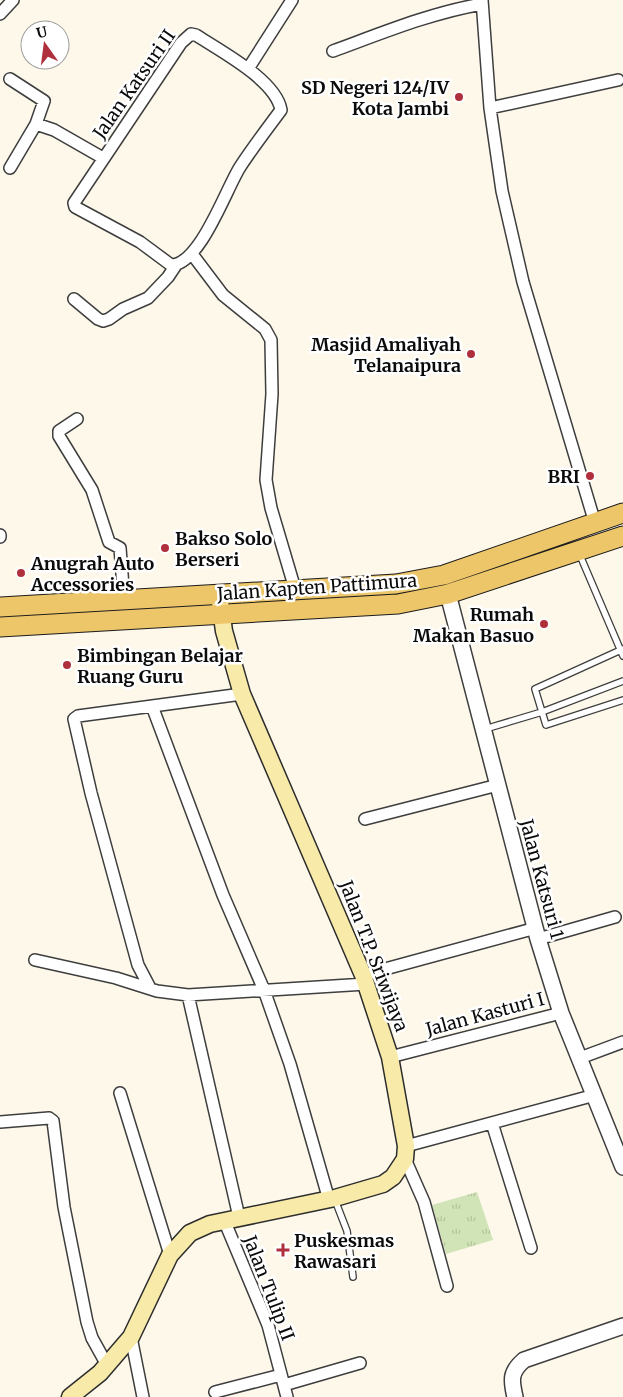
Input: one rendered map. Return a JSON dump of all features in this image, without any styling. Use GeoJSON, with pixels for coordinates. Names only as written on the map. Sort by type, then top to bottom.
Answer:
{"type":"FeatureCollection","features":[{"type":"Feature","properties":{"kind":"main road","name":"Jalan Kapten Pattimura"},"geometry":{"type":"LineString","coordinates":[[0,607],[396,584],[444,575],[623,513]]}},
{"type":"Feature","properties":{"kind":"main road","name":"Jalan Kapten Pattimura"},"geometry":{"type":"LineString","coordinates":[[0,627],[398,604],[448,594],[623,536]]}},
{"type":"Feature","properties":{"kind":"main road","name":"Jalan T.P. Sriwijaya"},"geometry":{"type":"LineString","coordinates":[[220,595],[221,615],[242,694],[365,980],[390,1058],[406,1153]]}},
{"type":"Feature","properties":{"kind":"main road"},"geometry":{"type":"LineString","coordinates":[[70,1397],[107,1365],[131,1336],[170,1255],[190,1233],[210,1224],[332,1199],[383,1184],[393,1177],[406,1153]]}},
{"type":"Feature","properties":{"kind":"street"},"geometry":{"type":"LineString","coordinates":[[0,14],[13,0]]}},
{"type":"Feature","properties":{"kind":"street"},"geometry":{"type":"LineString","coordinates":[[248,70],[292,0]]}},
{"type":"Feature","properties":{"kind":"street"},"geometry":{"type":"LineString","coordinates":[[333,51],[418,20],[482,2],[490,108],[502,192],[528,300],[595,523]]}},
{"type":"Feature","properties":{"kind":"street","name":"Jalan Katsuri II"},"geometry":{"type":"LineString","coordinates":[[196,35],[248,70],[275,95],[281,110],[240,168],[212,222],[192,254],[176,265],[166,263],[140,242],[75,207],[74,203],[103,158],[187,36],[196,35]]}},
{"type":"Feature","properties":{"kind":"street"},"geometry":{"type":"LineString","coordinates":[[10,79],[44,101],[36,124],[10,168]]}},
{"type":"Feature","properties":{"kind":"street"},"geometry":{"type":"LineString","coordinates":[[490,108],[618,80]]}},
{"type":"Feature","properties":{"kind":"street"},"geometry":{"type":"LineString","coordinates":[[36,124],[54,130],[103,158]]}},
{"type":"Feature","properties":{"kind":"street"},"geometry":{"type":"LineString","coordinates":[[192,254],[223,295],[265,329],[272,340],[272,394],[266,480],[271,508],[295,589]]}},
{"type":"Feature","properties":{"kind":"street"},"geometry":{"type":"LineString","coordinates":[[74,299],[98,319],[108,320],[123,309],[148,298],[168,277],[176,265]]}},
{"type":"Feature","properties":{"kind":"street"},"geometry":{"type":"LineString","coordinates":[[77,419],[59,432],[59,436],[92,490],[108,542],[120,548],[124,600]]}},
{"type":"Feature","properties":{"kind":"street","name":"Jalan Katsuri 1"},"geometry":{"type":"LineString","coordinates":[[448,594],[485,729],[537,934],[561,1013],[623,1167]]}},
{"type":"Feature","properties":{"kind":"street"},"geometry":{"type":"LineString","coordinates":[[149,986],[138,965],[73,723],[74,719],[78,716],[242,694]]}},
{"type":"Feature","properties":{"kind":"street"},"geometry":{"type":"LineString","coordinates":[[152,706],[223,895],[264,990],[290,1064],[332,1199]]}},
{"type":"Feature","properties":{"kind":"street"},"geometry":{"type":"LineString","coordinates":[[365,819],[498,785]]}},
{"type":"Feature","properties":{"kind":"street"},"geometry":{"type":"LineString","coordinates":[[35,960],[149,986],[164,992],[188,995],[264,990],[365,980],[537,934],[615,917]]}},
{"type":"Feature","properties":{"kind":"street","name":"Jalan Tulip II"},"geometry":{"type":"LineString","coordinates":[[188,995],[231,1219],[268,1324],[287,1397]]}},
{"type":"Feature","properties":{"kind":"street","name":"Jalan Kasturi I"},"geometry":{"type":"LineString","coordinates":[[390,1058],[561,1013]]}},
{"type":"Feature","properties":{"kind":"street"},"geometry":{"type":"LineString","coordinates":[[580,1058],[623,1042]]}},
{"type":"Feature","properties":{"kind":"street"},"geometry":{"type":"LineString","coordinates":[[120,1093],[170,1255]]}},
{"type":"Feature","properties":{"kind":"street"},"geometry":{"type":"LineString","coordinates":[[447,1286],[424,1202],[406,1153],[492,1123],[595,1095]]}},
{"type":"Feature","properties":{"kind":"street"},"geometry":{"type":"LineString","coordinates":[[0,1122],[48,1118],[54,1121],[64,1207],[87,1322],[92,1338],[107,1365]]}},
{"type":"Feature","properties":{"kind":"street"},"geometry":{"type":"LineString","coordinates":[[492,1123],[531,1248]]}},
{"type":"Feature","properties":{"kind":"street"},"geometry":{"type":"LineString","coordinates":[[515,1397],[511,1376],[515,1367],[524,1360],[623,1326]]}},
{"type":"Feature","properties":{"kind":"street"},"geometry":{"type":"LineString","coordinates":[[131,1336],[143,1397]]}},
{"type":"Feature","properties":{"kind":"street"},"geometry":{"type":"LineString","coordinates":[[215,1392],[283,1380],[360,1363]]}},
{"type":"Feature","properties":{"kind":"lane"},"geometry":{"type":"LineString","coordinates":[[578,551],[622,652],[535,689],[546,724],[623,700]]}},
{"type":"Feature","properties":{"kind":"lane"},"geometry":{"type":"LineString","coordinates":[[485,729],[542,712],[623,681]]}},
{"type":"Feature","properties":{"kind":"lane"},"geometry":{"type":"LineString","coordinates":[[332,1199],[348,1231],[353,1277]]}},
{"type":"Feature","properties":{"kind":"green space"},"geometry":{"type":"Polygon","coordinates":[[[477,1192],[493,1240],[446,1254],[432,1205],[477,1192]]]}},
{"type":"Feature","properties":{"kind":"place","name":"SD Negeri 124/IV Kota Jambi"},"geometry":{"type":"Point","coordinates":[459,97]}},
{"type":"Feature","properties":{"kind":"place","name":"Masjid Amaliyah Telanaipura"},"geometry":{"type":"Point","coordinates":[471,354]}},
{"type":"Feature","properties":{"kind":"place","name":"BRI"},"geometry":{"type":"Point","coordinates":[590,476]}},
{"type":"Feature","properties":{"kind":"place","name":"Bakso Solo Berseri"},"geometry":{"type":"Point","coordinates":[165,548]}},
{"type":"Feature","properties":{"kind":"place","name":"Anugrah Auto Accessories"},"geometry":{"type":"Point","coordinates":[21,573]}},
{"type":"Feature","properties":{"kind":"place","name":"Rumah Makan Basuo"},"geometry":{"type":"Point","coordinates":[544,624]}},
{"type":"Feature","properties":{"kind":"place","name":"Bimbingan Belajar Ruang Guru"},"geometry":{"type":"Point","coordinates":[67,665]}},
{"type":"Feature","properties":{"kind":"place","name":"Puskesmas Rawasari"},"geometry":{"type":"Point","coordinates":[283,1250]}}]}
